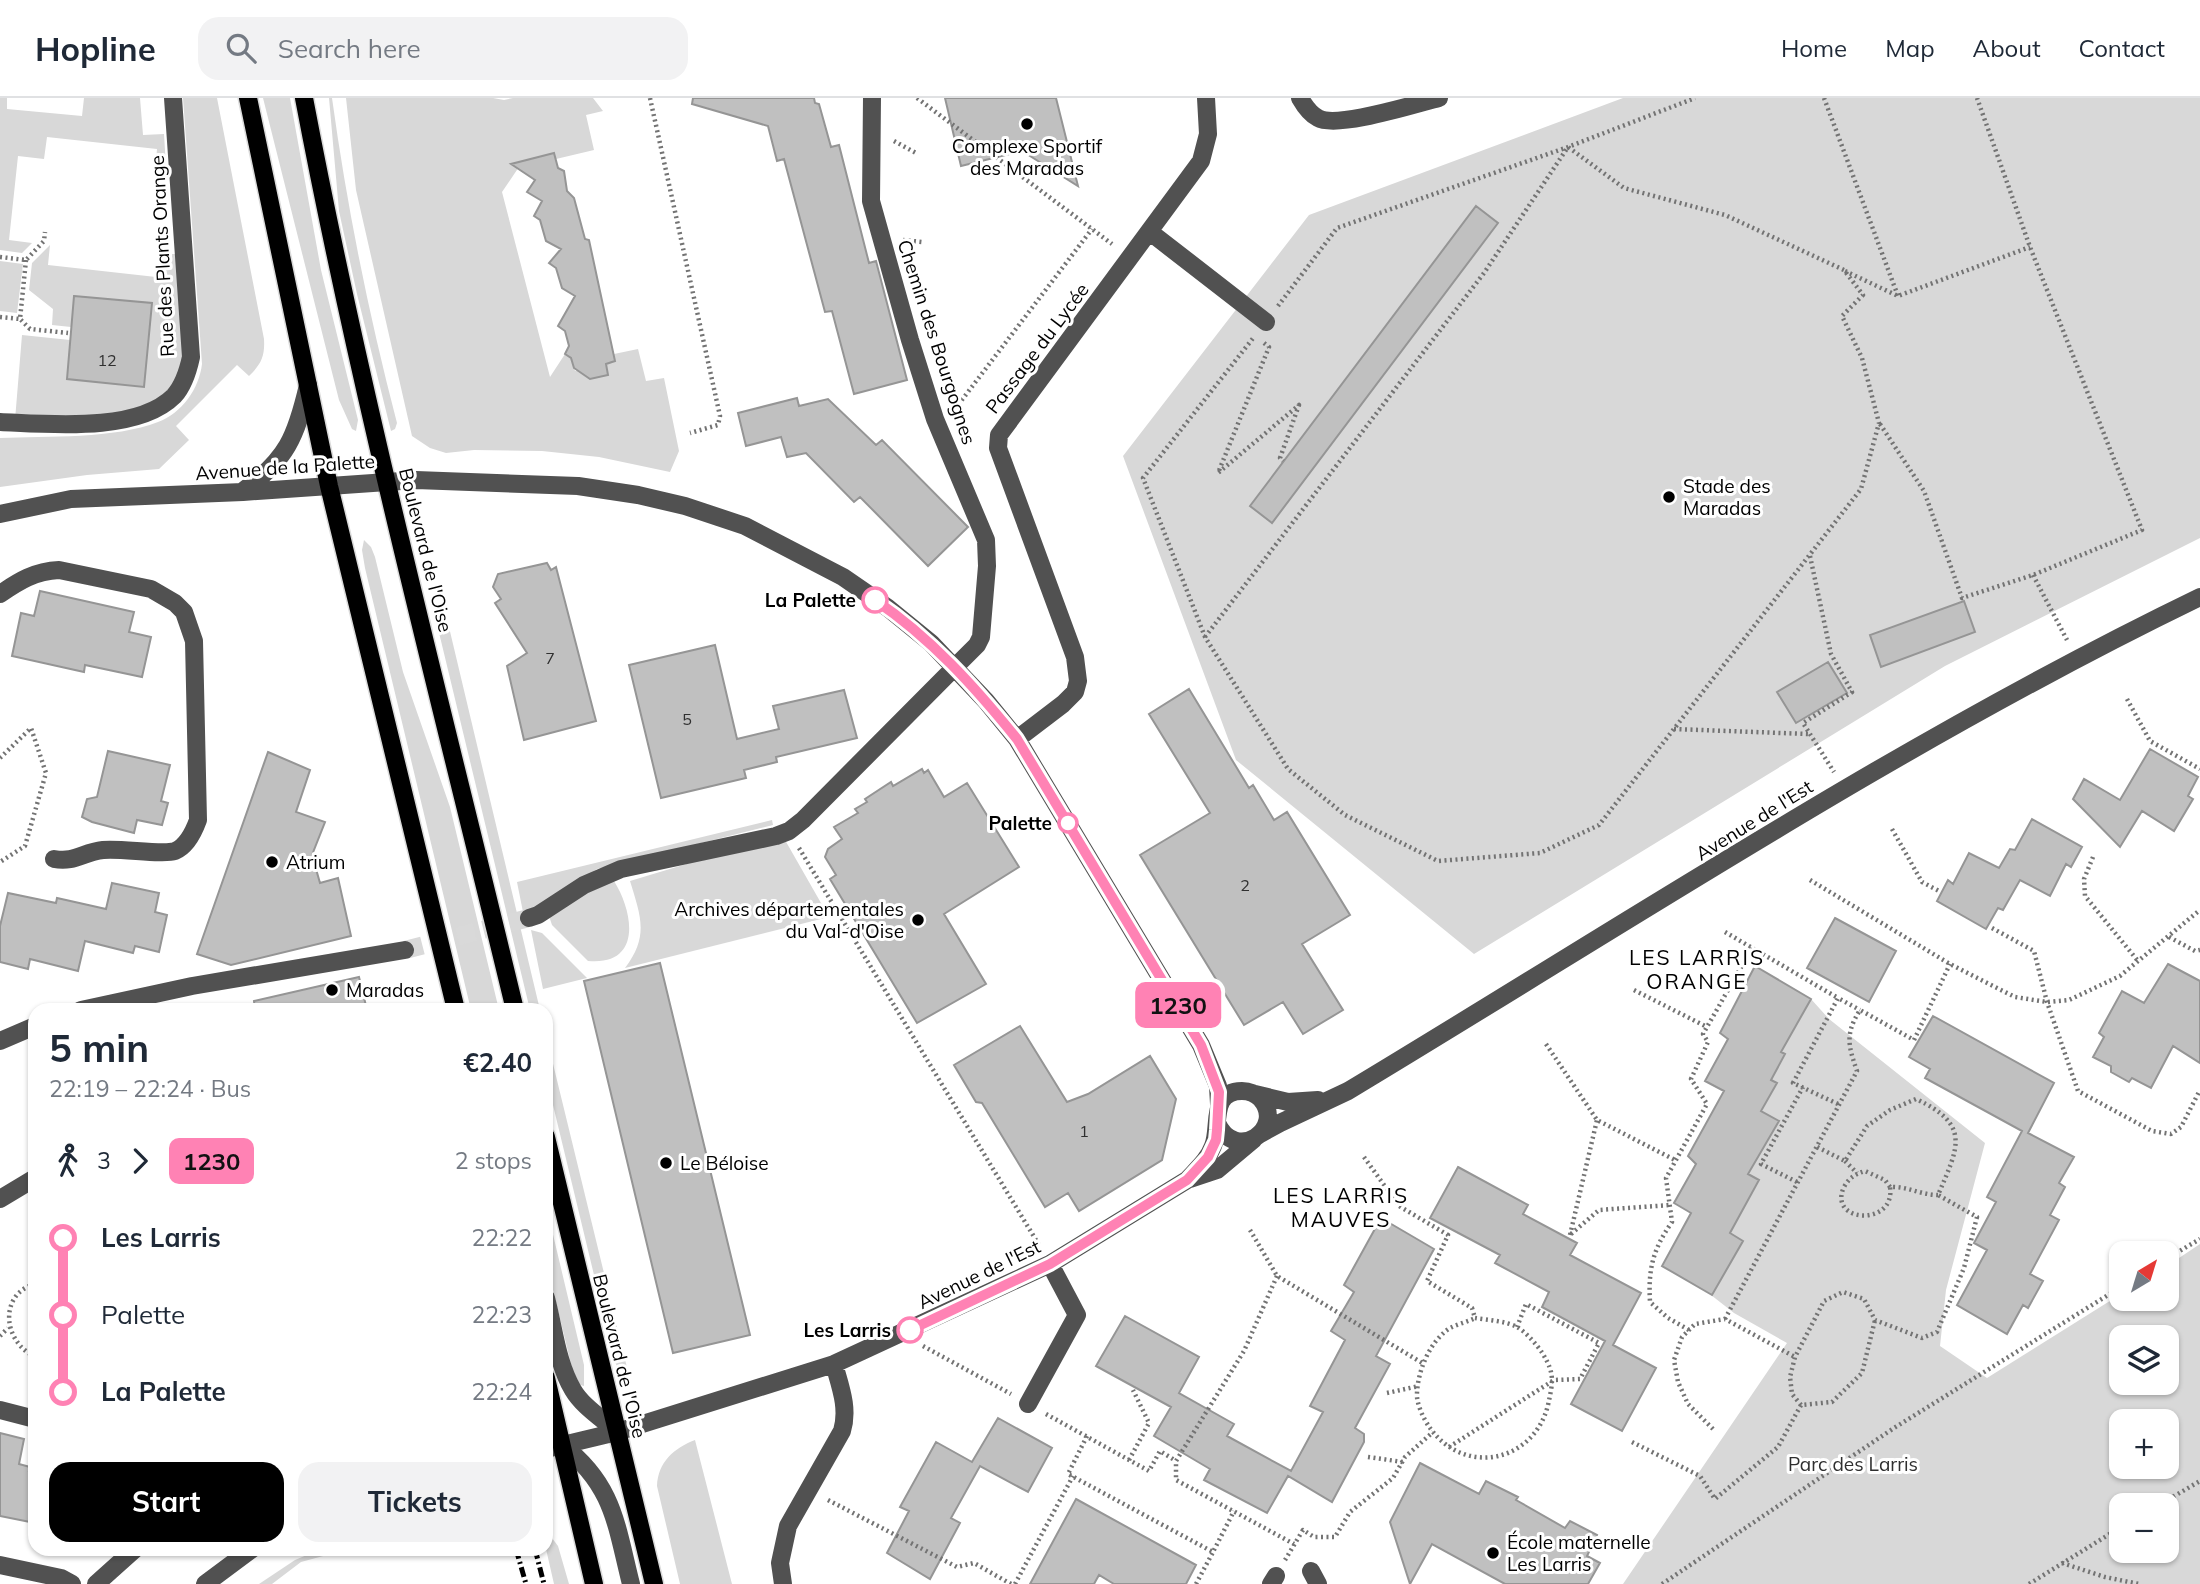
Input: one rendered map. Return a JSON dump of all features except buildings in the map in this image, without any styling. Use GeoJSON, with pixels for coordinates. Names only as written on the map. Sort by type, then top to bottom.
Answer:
{"type":"FeatureCollection","features":[{"type":"Feature","properties":{"kind":"main road"},"geometry":{"type":"LineString","coordinates":[[248,98],[329,486],[455,1003]]}},
{"type":"Feature","properties":{"kind":"main road","name":"Boulevard de l'Oise"},"geometry":{"type":"LineString","coordinates":[[304,98],[320,182],[388,481],[513,1003]]}},
{"type":"Feature","properties":{"kind":"main road","name":"Boulevard de l'Oise"},"geometry":{"type":"LineString","coordinates":[[553,1166],[654,1584]]}},
{"type":"Feature","properties":{"kind":"main road"},"geometry":{"type":"LineString","coordinates":[[554,1447],[594,1584]]}},
{"type":"Feature","properties":{"kind":"street","name":"Rue des Plants Orange"},"geometry":{"type":"LineString","coordinates":[[0,422],[62,425],[125,418],[157,409],[174,396],[184,382],[191,357],[173,98]]}},
{"type":"Feature","properties":{"kind":"street","name":"Chemin des Bourgognes"},"geometry":{"type":"LineString","coordinates":[[789,831],[977,645],[981,637],[986,540],[936,419],[910,340],[871,201],[872,98]]}},
{"type":"Feature","properties":{"kind":"street","name":"Passage du Lycée"},"geometry":{"type":"LineString","coordinates":[[1017,739],[1071,698],[1078,681],[1075,657],[998,448],[999,435],[1201,161],[1208,134],[1206,98]]}},
{"type":"Feature","properties":{"kind":"street"},"geometry":{"type":"LineString","coordinates":[[1300,98],[1318,119],[1336,123],[1440,98]]}},
{"type":"Feature","properties":{"kind":"street"},"geometry":{"type":"LineString","coordinates":[[1150,232],[1261,329]]}},
{"type":"Feature","properties":{"kind":"street"},"geometry":{"type":"LineString","coordinates":[[243,492],[268,472],[284,454],[301,417],[309,385]]}},
{"type":"Feature","properties":{"kind":"street","name":"Avenue de la Palette"},"geometry":{"type":"LineString","coordinates":[[0,514],[71,499],[434,480],[578,486],[638,495],[685,506],[745,526],[787,546],[843,577],[888,608],[931,643],[1017,739],[1201,1045],[1218,1086],[1219,1104]]}},
{"type":"Feature","properties":{"kind":"street"},"geometry":{"type":"LineString","coordinates":[[0,594],[19,580],[45,570],[59,570],[150,589],[184,612],[194,641],[198,820],[194,831],[185,844],[176,850],[111,849],[75,860],[54,859]]}},
{"type":"Feature","properties":{"kind":"street","name":"Avenue de l'Est"},"geometry":{"type":"LineString","coordinates":[[554,1447],[617,1432],[834,1364],[1050,1264],[1187,1180],[1217,1170],[1257,1137],[1338,1095],[1547,972],[1943,731],[2200,597]]}},
{"type":"Feature","properties":{"kind":"street"},"geometry":{"type":"LineString","coordinates":[[529,918],[584,885],[621,869],[789,831]]}},
{"type":"Feature","properties":{"kind":"street"},"geometry":{"type":"LineString","coordinates":[[113,1003],[192,986],[405,950]]}},
{"type":"Feature","properties":{"kind":"street"},"geometry":{"type":"LineString","coordinates":[[0,1041],[28,1029]]}},
{"type":"Feature","properties":{"kind":"street","name":"Avenue de la Palette"},"geometry":{"type":"LineString","coordinates":[[1201,1045],[1235,1084],[1250,1093]]}},
{"type":"Feature","properties":{"kind":"street"},"geometry":{"type":"LineString","coordinates":[[1233,1093],[1250,1093],[1265,1106],[1268,1113],[1265,1128],[1257,1137],[1247,1141],[1232,1140],[1220,1130],[1217,1123],[1219,1104],[1233,1093]]}},
{"type":"Feature","properties":{"kind":"street","name":"Avenue de l'Est"},"geometry":{"type":"LineString","coordinates":[[1250,1093],[1288,1102],[1305,1102],[1338,1095]]}},
{"type":"Feature","properties":{"kind":"street","name":"Avenue de l'Est"},"geometry":{"type":"LineString","coordinates":[[1187,1180],[1212,1150],[1216,1140],[1217,1123]]}},
{"type":"Feature","properties":{"kind":"street"},"geometry":{"type":"LineString","coordinates":[[0,1199],[28,1182]]}},
{"type":"Feature","properties":{"kind":"street"},"geometry":{"type":"LineString","coordinates":[[1028,1404],[1077,1315],[1050,1264]]}},
{"type":"Feature","properties":{"kind":"street"},"geometry":{"type":"LineString","coordinates":[[553,1327],[563,1368],[573,1390],[617,1432]]}},
{"type":"Feature","properties":{"kind":"street"},"geometry":{"type":"LineString","coordinates":[[783,1584],[780,1563],[788,1526],[845,1422],[845,1408],[834,1364]]}},
{"type":"Feature","properties":{"kind":"street"},"geometry":{"type":"LineString","coordinates":[[0,1410],[28,1417]]}},
{"type":"Feature","properties":{"kind":"street"},"geometry":{"type":"LineString","coordinates":[[554,1447],[582,1460],[601,1484],[612,1510],[631,1584]]}},
{"type":"Feature","properties":{"kind":"street"},"geometry":{"type":"LineString","coordinates":[[96,1584],[127,1556]]}},
{"type":"Feature","properties":{"kind":"street"},"geometry":{"type":"LineString","coordinates":[[205,1584],[243,1556]]}},
{"type":"Feature","properties":{"kind":"street"},"geometry":{"type":"LineString","coordinates":[[2,1566],[17,1577],[20,1584]]}},
{"type":"Feature","properties":{"kind":"street"},"geometry":{"type":"LineString","coordinates":[[2,1566],[61,1578],[72,1584]]}},
{"type":"Feature","properties":{"kind":"path"},"geometry":{"type":"LineString","coordinates":[[650,98],[720,416],[718,425],[690,433]]}},
{"type":"Feature","properties":{"kind":"path"},"geometry":{"type":"LineString","coordinates":[[917,98],[1131,258]]}},
{"type":"Feature","properties":{"kind":"path"},"geometry":{"type":"LineString","coordinates":[[1695,98],[1338,228],[1143,478],[1205,637],[1288,769],[1345,815],[1438,861],[1540,853],[1599,825],[1861,489],[1879,423]]}},
{"type":"Feature","properties":{"kind":"path"},"geometry":{"type":"LineString","coordinates":[[1824,98],[1898,296]]}},
{"type":"Feature","properties":{"kind":"path"},"geometry":{"type":"LineString","coordinates":[[1844,270],[1863,295],[1842,316],[1861,358],[1879,423],[1924,491],[1962,598],[2034,575],[2142,530],[2030,247],[1977,98]]}},
{"type":"Feature","properties":{"kind":"path"},"geometry":{"type":"LineString","coordinates":[[1568,146],[1624,188],[1726,215],[1898,296],[2030,247]]}},
{"type":"Feature","properties":{"kind":"path"},"geometry":{"type":"LineString","coordinates":[[1205,637],[1484,273],[1568,146]]}},
{"type":"Feature","properties":{"kind":"path"},"geometry":{"type":"LineString","coordinates":[[936,419],[953,412],[1093,229]]}},
{"type":"Feature","properties":{"kind":"path"},"geometry":{"type":"LineString","coordinates":[[20,319],[26,260],[44,241],[45,232]]}},
{"type":"Feature","properties":{"kind":"path"},"geometry":{"type":"LineString","coordinates":[[0,257],[26,260]]}},
{"type":"Feature","properties":{"kind":"path"},"geometry":{"type":"LineString","coordinates":[[0,317],[20,319],[30,329],[68,333]]}},
{"type":"Feature","properties":{"kind":"path"},"geometry":{"type":"LineString","coordinates":[[1261,329],[1269,347],[1218,473],[1298,405],[1280,458],[1283,461]]}},
{"type":"Feature","properties":{"kind":"path"},"geometry":{"type":"LineString","coordinates":[[1810,555],[1830,654],[1852,692],[1803,723],[1845,789]]}},
{"type":"Feature","properties":{"kind":"path"},"geometry":{"type":"LineString","coordinates":[[2034,575],[2077,659]]}},
{"type":"Feature","properties":{"kind":"path"},"geometry":{"type":"LineString","coordinates":[[2127,699],[2150,741],[2200,769]]}},
{"type":"Feature","properties":{"kind":"path"},"geometry":{"type":"LineString","coordinates":[[0,758],[31,728],[46,773],[25,846],[0,862]]}},
{"type":"Feature","properties":{"kind":"path"},"geometry":{"type":"LineString","coordinates":[[1674,729],[1809,734]]}},
{"type":"Feature","properties":{"kind":"path"},"geometry":{"type":"LineString","coordinates":[[1892,829],[1922,882],[1939,891]]}},
{"type":"Feature","properties":{"kind":"path"},"geometry":{"type":"LineString","coordinates":[[789,831],[1050,1264]]}},
{"type":"Feature","properties":{"kind":"path"},"geometry":{"type":"LineString","coordinates":[[2092,856],[2084,879],[2085,896],[2138,961]]}},
{"type":"Feature","properties":{"kind":"path"},"geometry":{"type":"LineString","coordinates":[[1810,880],[1951,964],[2015,997],[2047,1002],[2069,1000],[2120,976],[2200,910]]}},
{"type":"Feature","properties":{"kind":"path"},"geometry":{"type":"LineString","coordinates":[[1992,928],[2034,951],[2047,1002],[2078,1091],[2152,1131],[2171,1134],[2181,1127],[2200,1090]]}},
{"type":"Feature","properties":{"kind":"path"},"geometry":{"type":"LineString","coordinates":[[1725,932],[1914,1040],[1951,964]]}},
{"type":"Feature","properties":{"kind":"path"},"geometry":{"type":"LineString","coordinates":[[2169,937],[2195,951],[2200,950]]}},
{"type":"Feature","properties":{"kind":"path"},"geometry":{"type":"LineString","coordinates":[[1689,1330],[1668,1318],[1650,1302],[1648,1275],[1658,1241],[1672,1222],[1666,1178],[1707,1104],[1691,1079],[1708,1042],[1703,1034],[1752,948]]}},
{"type":"Feature","properties":{"kind":"path"},"geometry":{"type":"LineString","coordinates":[[1634,990],[1707,1027]]}},
{"type":"Feature","properties":{"kind":"path"},"geometry":{"type":"LineString","coordinates":[[1838,998],[1793,1083],[1838,1104]]}},
{"type":"Feature","properties":{"kind":"path"},"geometry":{"type":"LineString","coordinates":[[1725,1319],[1857,1071],[1849,1048],[1850,1027],[1860,1010]]}},
{"type":"Feature","properties":{"kind":"path"},"geometry":{"type":"LineString","coordinates":[[1546,1044],[1597,1120],[1675,1160]]}},
{"type":"Feature","properties":{"kind":"path"},"geometry":{"type":"LineString","coordinates":[[1797,1182],[1761,1164],[1803,1087]]}},
{"type":"Feature","properties":{"kind":"path"},"geometry":{"type":"LineString","coordinates":[[1845,1161],[1867,1126],[1890,1110],[1916,1099],[1939,1110],[1954,1129],[1957,1150],[1938,1195]]}},
{"type":"Feature","properties":{"kind":"path"},"geometry":{"type":"LineString","coordinates":[[1597,1120],[1570,1235],[1599,1210],[1670,1205]]}},
{"type":"Feature","properties":{"kind":"path"},"geometry":{"type":"LineString","coordinates":[[1815,1146],[1845,1161],[1857,1173]]}},
{"type":"Feature","properties":{"kind":"path"},"geometry":{"type":"LineString","coordinates":[[1364,1157],[1399,1206],[1448,1235],[1427,1282],[1472,1308],[1475,1318]]}},
{"type":"Feature","properties":{"kind":"path"},"geometry":{"type":"LineString","coordinates":[[1865,1171],[1875,1174],[1885,1180],[1889,1188],[1891,1195],[1882,1209],[1874,1215],[1854,1214],[1841,1202],[1848,1180],[1857,1173],[1865,1171]]}},
{"type":"Feature","properties":{"kind":"path"},"geometry":{"type":"LineString","coordinates":[[1801,1405],[1791,1394],[1790,1377],[1794,1357],[1824,1301],[1843,1292],[1864,1299],[1875,1320],[1922,1338],[1937,1332],[1964,1268],[1977,1217],[1938,1195],[1925,1195],[1910,1188],[1889,1188]]}},
{"type":"Feature","properties":{"kind":"path"},"geometry":{"type":"LineString","coordinates":[[1250,1230],[1278,1276],[1424,1364]]}},
{"type":"Feature","properties":{"kind":"path"},"geometry":{"type":"LineString","coordinates":[[2179,1251],[2200,1239]]}},
{"type":"Feature","properties":{"kind":"path"},"geometry":{"type":"LineString","coordinates":[[1278,1276],[1244,1351],[1176,1461],[1177,1480],[1294,1544]]}},
{"type":"Feature","properties":{"kind":"path"},"geometry":{"type":"LineString","coordinates":[[28,1286],[14,1298],[8,1311],[8,1328],[13,1340],[28,1353]]}},
{"type":"Feature","properties":{"kind":"path"},"geometry":{"type":"LineString","coordinates":[[1662,1584],[1894,1428],[2109,1294]]}},
{"type":"Feature","properties":{"kind":"path"},"geometry":{"type":"LineString","coordinates":[[1448,1447],[1554,1380],[1580,1379],[1599,1343],[1526,1304],[1517,1327]]}},
{"type":"Feature","properties":{"kind":"path"},"geometry":{"type":"LineString","coordinates":[[1475,1318],[1517,1327],[1537,1346],[1548,1362],[1554,1380],[1543,1423],[1531,1439],[1512,1451],[1491,1457],[1472,1458],[1448,1447],[1427,1423],[1416,1395],[1427,1353],[1449,1329],[1475,1318]]}},
{"type":"Feature","properties":{"kind":"path"},"geometry":{"type":"LineString","coordinates":[[1713,1429],[1688,1404],[1678,1382],[1674,1360],[1682,1337],[1695,1324],[1725,1319],[1794,1357]]}},
{"type":"Feature","properties":{"kind":"path"},"geometry":{"type":"LineString","coordinates":[[1801,1405],[1832,1402],[1862,1373],[1875,1320]]}},
{"type":"Feature","properties":{"kind":"path"},"geometry":{"type":"LineString","coordinates":[[0,1336],[8,1328]]}},
{"type":"Feature","properties":{"kind":"path"},"geometry":{"type":"LineString","coordinates":[[1387,1392],[1419,1386]]}},
{"type":"Feature","properties":{"kind":"path"},"geometry":{"type":"LineString","coordinates":[[1129,1460],[1149,1423],[1133,1390]]}},
{"type":"Feature","properties":{"kind":"path"},"geometry":{"type":"LineString","coordinates":[[1632,1442],[1700,1476],[1715,1499],[1778,1447],[1801,1405]]}},
{"type":"Feature","properties":{"kind":"path"},"geometry":{"type":"LineString","coordinates":[[1274,1580],[1303,1530],[1314,1537],[1335,1536],[1350,1512],[1393,1478],[1403,1462],[1433,1432]]}},
{"type":"Feature","properties":{"kind":"path"},"geometry":{"type":"LineString","coordinates":[[1087,1436],[1068,1474],[1213,1552]]}},
{"type":"Feature","properties":{"kind":"path"},"geometry":{"type":"LineString","coordinates":[[1149,1471],[1160,1451],[1176,1461]]}},
{"type":"Feature","properties":{"kind":"path"},"geometry":{"type":"LineString","coordinates":[[1368,1457],[1403,1462]]}},
{"type":"Feature","properties":{"kind":"path"},"geometry":{"type":"LineString","coordinates":[[808,1490],[957,1567],[974,1563],[1013,1584],[1073,1476]]}},
{"type":"Feature","properties":{"kind":"path"},"geometry":{"type":"LineString","coordinates":[[2179,1493],[2200,1481]]}},
{"type":"Feature","properties":{"kind":"path"},"geometry":{"type":"LineString","coordinates":[[1196,1584],[1234,1511]]}},
{"type":"Feature","properties":{"kind":"path"},"geometry":{"type":"LineString","coordinates":[[2029,1584],[2109,1534]]}},
{"type":"Feature","properties":{"kind":"path"},"geometry":{"type":"LineString","coordinates":[[2062,1563],[2105,1577],[2139,1584]]}},
{"type":"Feature","properties":{"kind":"green space"},"geometry":{"type":"Polygon","coordinates":[[[0,98],[7,98],[7,109],[82,116],[84,98],[140,98],[143,135],[164,134],[166,167],[155,171],[157,149],[47,137],[44,159],[18,156],[9,240],[32,243],[22,253],[0,250],[0,98]]]}},
{"type":"Feature","properties":{"kind":"green space"},"geometry":{"type":"Polygon","coordinates":[[[183,98],[217,98],[264,339],[261,360],[249,376],[237,365],[176,426],[189,440],[159,469],[87,475],[0,487],[0,438],[80,436],[141,427],[175,413],[193,391],[202,364],[183,98]]]}},
{"type":"Feature","properties":{"kind":"green space"},"geometry":{"type":"Polygon","coordinates":[[[263,98],[290,98],[321,270],[358,420],[356,431],[352,429],[339,400],[263,98]]]}},
{"type":"Feature","properties":{"kind":"green space"},"geometry":{"type":"Polygon","coordinates":[[[329,98],[332,98],[368,302],[397,423],[391,431],[339,211],[329,98]]]}},
{"type":"Feature","properties":{"kind":"green space"},"geometry":{"type":"Polygon","coordinates":[[[346,98],[593,98],[603,111],[586,115],[594,150],[556,159],[553,153],[523,161],[502,192],[550,377],[565,354],[571,358],[575,371],[583,369],[584,375],[590,379],[606,364],[615,361],[614,354],[638,349],[646,381],[664,378],[679,451],[670,472],[599,457],[542,451],[474,450],[446,453],[430,448],[412,436],[356,190],[346,98]]]}},
{"type":"Feature","properties":{"kind":"green space","name":"Stade des Maradas"},"geometry":{"type":"Polygon","coordinates":[[[1623,98],[2200,98],[2200,538],[1945,666],[1474,954],[1236,760],[1123,456],[1309,215],[1623,98]]]}},
{"type":"Feature","properties":{"kind":"green space"},"geometry":{"type":"Polygon","coordinates":[[[50,245],[48,265],[165,278],[167,254],[177,254],[185,362],[172,386],[155,402],[135,410],[112,414],[15,420],[22,335],[70,340],[67,379],[144,387],[152,303],[75,296],[71,327],[52,325],[53,309],[29,290],[32,263],[50,245]]]}},
{"type":"Feature","properties":{"kind":"green space"},"geometry":{"type":"Polygon","coordinates":[[[0,261],[23,264],[17,313],[0,311],[0,261]]]}},
{"type":"Feature","properties":{"kind":"green space"},"geometry":{"type":"Polygon","coordinates":[[[364,540],[375,557],[403,672],[450,807],[497,1003],[469,1003],[362,550],[364,540]]]}},
{"type":"Feature","properties":{"kind":"green space"},"geometry":{"type":"Polygon","coordinates":[[[435,616],[448,623],[538,1003],[528,1003],[435,616]]]}},
{"type":"Feature","properties":{"kind":"green space"},"geometry":{"type":"Polygon","coordinates":[[[772,820],[773,825],[597,869],[542,904],[523,912],[517,882],[772,820]]]}},
{"type":"Feature","properties":{"kind":"green space"},"geometry":{"type":"Polygon","coordinates":[[[785,840],[829,917],[625,968],[633,957],[641,926],[630,881],[703,859],[785,840]]]}},
{"type":"Feature","properties":{"kind":"green space"},"geometry":{"type":"Polygon","coordinates":[[[614,881],[626,908],[629,935],[618,955],[605,960],[588,961],[552,925],[549,916],[567,902],[614,881]]]}},
{"type":"Feature","properties":{"kind":"green space"},"geometry":{"type":"Polygon","coordinates":[[[531,930],[542,933],[587,978],[543,989],[531,930]]]}},
{"type":"Feature","properties":{"kind":"green space","name":"Parc des Larris"},"geometry":{"type":"Polygon","coordinates":[[[1811,999],[1829,1019],[1985,1143],[1946,1290],[1940,1346],[1987,1378],[2109,1302],[2109,1311],[2179,1311],[2179,1258],[2200,1244],[2200,1584],[1623,1584],[1787,1343],[1734,1313],[1711,1295],[1742,1241],[1724,1230],[1759,1180],[1744,1171],[1763,1148],[1779,1121],[1761,1111],[1777,1084],[1771,1080],[1785,1054],[1775,1048],[1811,999]]]}},
{"type":"Feature","properties":{"kind":"green space"},"geometry":{"type":"Polygon","coordinates":[[[553,1064],[631,1384],[622,1377],[615,1362],[553,1105],[553,1064]]]}},
{"type":"Feature","properties":{"kind":"green space"},"geometry":{"type":"Polygon","coordinates":[[[553,1234],[584,1365],[584,1386],[580,1385],[572,1368],[553,1290],[553,1234]]]}},
{"type":"Feature","properties":{"kind":"green space"},"geometry":{"type":"Polygon","coordinates":[[[695,1440],[732,1584],[680,1584],[657,1486],[664,1463],[680,1447],[695,1440]]]}},
{"type":"Feature","properties":{"kind":"green space"},"geometry":{"type":"Polygon","coordinates":[[[553,1539],[558,1546],[569,1584],[554,1584],[548,1556],[553,1556],[553,1539]]]}},
{"type":"Feature","properties":{"kind":"green space"},"geometry":{"type":"Polygon","coordinates":[[[304,1556],[323,1556],[301,1562],[272,1584],[259,1584],[304,1556]]]}},
{"type":"Feature","properties":{"kind":"tunnel"},"geometry":{"type":"LineString","coordinates":[[405,950],[529,918]]}},
{"type":"Feature","properties":{"kind":"railway"},"geometry":{"type":"LineString","coordinates":[[518,1556],[526,1584]]}},
{"type":"Feature","properties":{"kind":"railway"},"geometry":{"type":"LineString","coordinates":[[537,1556],[544,1584]]}},
{"type":"Feature","properties":{"kind":"bus line","name":"1230"},"geometry":{"type":"LineString","coordinates":[[875,600],[931,643],[986,701],[1017,739],[1201,1045],[1219,1092],[1216,1140],[1208,1157],[1187,1180],[1050,1264],[910,1330]]}},
{"type":"Feature","properties":{"kind":"place","name":"Complexe Sportif des Maradas"},"geometry":{"type":"Point","coordinates":[1027,124]}},
{"type":"Feature","properties":{"kind":"place","name":"Stade des Maradas"},"geometry":{"type":"Point","coordinates":[1669,497]}},
{"type":"Feature","properties":{"kind":"place","name":"La Palette"},"geometry":{"type":"Point","coordinates":[875,600]}},
{"type":"Feature","properties":{"kind":"place","name":"Palette"},"geometry":{"type":"Point","coordinates":[1068,823]}},
{"type":"Feature","properties":{"kind":"place","name":"Atrium"},"geometry":{"type":"Point","coordinates":[272,862]}},
{"type":"Feature","properties":{"kind":"place","name":"Archives départementales du Val-d'Oise"},"geometry":{"type":"Point","coordinates":[918,920]}},
{"type":"Feature","properties":{"kind":"place","name":"Maradas"},"geometry":{"type":"Point","coordinates":[332,990]}},
{"type":"Feature","properties":{"kind":"place","name":"Le Béloise"},"geometry":{"type":"Point","coordinates":[666,1163]}},
{"type":"Feature","properties":{"kind":"place","name":"Les Larris"},"geometry":{"type":"Point","coordinates":[910,1330]}},
{"type":"Feature","properties":{"kind":"place","name":"École maternelle Les Larris"},"geometry":{"type":"Point","coordinates":[1493,1553]}},
{"type":"Feature","properties":{"kind":"district","name":"LES LARRIS ORANGE"},"geometry":{"type":"Point","coordinates":[1697,970]}},
{"type":"Feature","properties":{"kind":"district","name":"LES LARRIS MAUVES"},"geometry":{"type":"Point","coordinates":[1341,1208]}}]}
